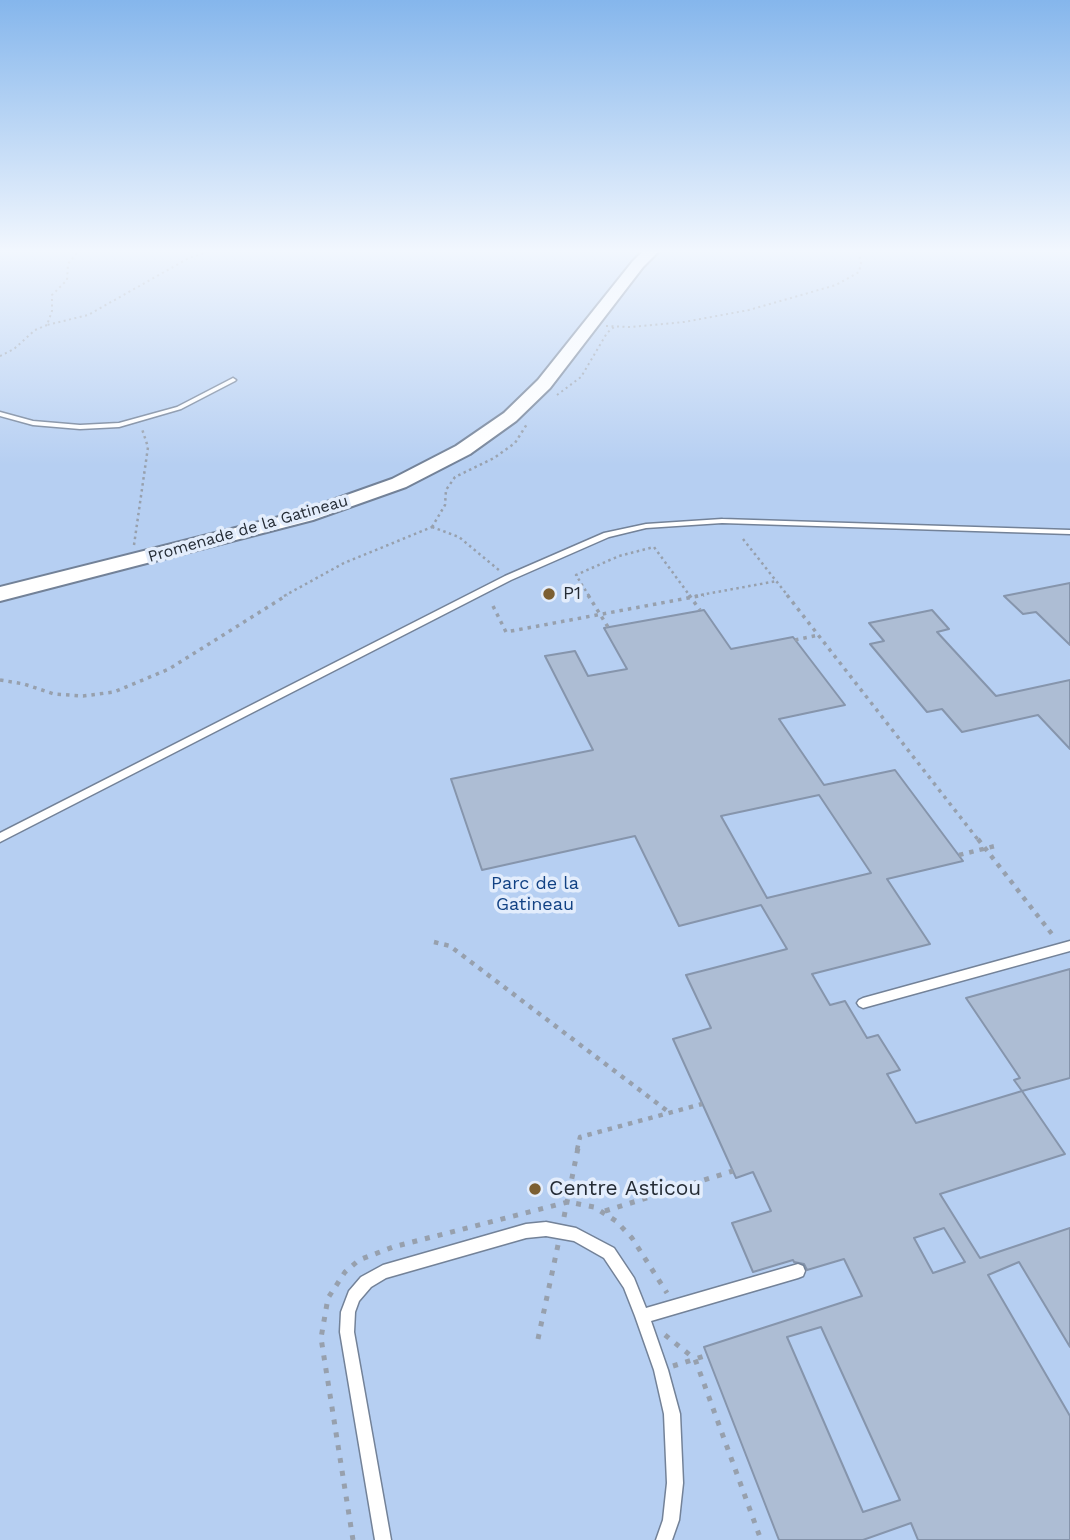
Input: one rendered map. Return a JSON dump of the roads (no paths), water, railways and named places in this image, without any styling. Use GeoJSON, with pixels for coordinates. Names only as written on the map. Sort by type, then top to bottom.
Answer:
{"type":"FeatureCollection","features":[{"type":"Feature","properties":{"kind":"street","name":"Promenade de la Gatineau"},"geometry":{"type":"LineString","coordinates":[[0,594],[306,516],[399,484],[463,450],[510,416],[544,384],[593,321]]}},
{"type":"Feature","properties":{"kind":"lane"},"geometry":{"type":"LineString","coordinates":[[0,414],[33,423],[119,425],[179,408],[233,380]]}},
{"type":"Feature","properties":{"kind":"lane"},"geometry":{"type":"LineString","coordinates":[[0,838],[508,578],[607,535],[646,526],[685,522],[1070,532]]}},
{"type":"Feature","properties":{"kind":"lane"},"geometry":{"type":"LineString","coordinates":[[863,1003],[1067,947]]}},
{"type":"Feature","properties":{"kind":"lane"},"geometry":{"type":"LineString","coordinates":[[383,1540],[347,1332],[348,1312],[354,1296],[366,1282],[383,1272],[526,1231],[546,1229],[594,1242],[609,1253],[629,1283],[642,1316],[661,1370],[672,1414],[675,1444],[676,1483],[671,1520],[664,1540]]}},
{"type":"Feature","properties":{"kind":"lane"},"geometry":{"type":"LineString","coordinates":[[642,1316],[798,1271]]}},
{"type":"Feature","properties":{"kind":"place","name":"P1"},"geometry":{"type":"Point","coordinates":[549,594]}},
{"type":"Feature","properties":{"kind":"place","name":"Centre Asticou"},"geometry":{"type":"Point","coordinates":[535,1189]}},
{"type":"Feature","properties":{"kind":"park label","name":"Parc de la Gatineau"},"geometry":{"type":"Point","coordinates":[535,894]}}]}
